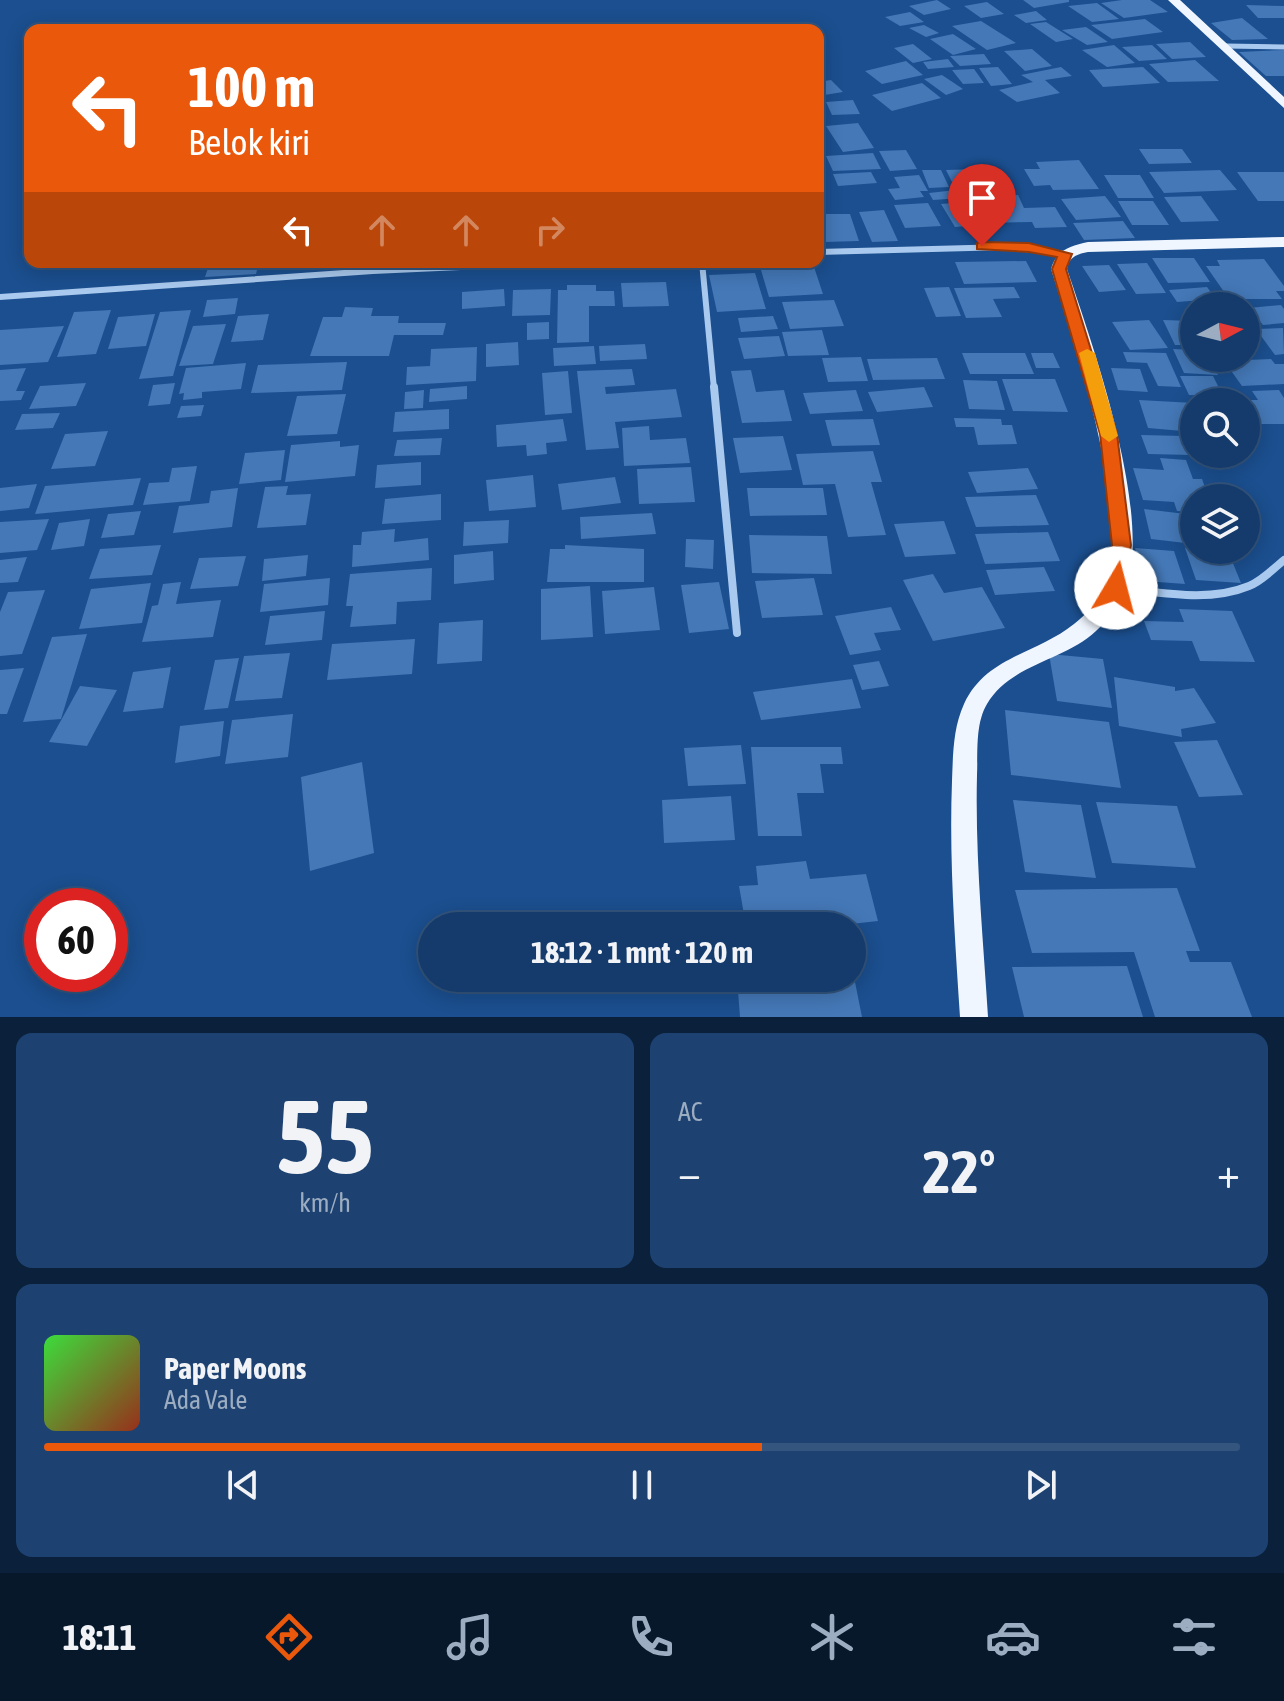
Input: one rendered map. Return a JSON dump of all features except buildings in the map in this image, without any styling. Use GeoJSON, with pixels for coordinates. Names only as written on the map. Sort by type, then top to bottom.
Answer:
{"type":"FeatureCollection","features":[{"type":"Feature","properties":{"kind":"main road"},"geometry":{"type":"LineString","coordinates":[[1174,0],[1284,104]]}},
{"type":"Feature","properties":{"kind":"main road"},"geometry":{"type":"LineString","coordinates":[[974,1017],[962,826],[967,729],[978,699],[996,676],[1019,661],[1080,633],[1102,612],[1116,588],[1122,545],[1109,434],[1059,269],[1065,254],[1104,246],[1284,242]]}},
{"type":"Feature","properties":{"kind":"street"},"geometry":{"type":"LineString","coordinates":[[1226,46],[1284,47]]}},
{"type":"Feature","properties":{"kind":"street"},"geometry":{"type":"LineString","coordinates":[[824,252],[982,246],[1029,247],[1065,254]]}},
{"type":"Feature","properties":{"kind":"street"},"geometry":{"type":"LineString","coordinates":[[0,297],[439,268]]}},
{"type":"Feature","properties":{"kind":"street"},"geometry":{"type":"LineString","coordinates":[[703,268],[737,633]]}},
{"type":"Feature","properties":{"kind":"street"},"geometry":{"type":"LineString","coordinates":[[1116,588],[1194,594],[1226,592],[1250,585],[1284,560]]}},
{"type":"Feature","properties":{"kind":"slow traffic"},"geometry":{"type":"LineString","coordinates":[[1087,353],[1109,436]]}},
{"type":"Feature","properties":{"kind":"route"},"geometry":{"type":"LineString","coordinates":[[982,246],[1029,247],[1065,254],[1059,269],[1109,434],[1122,545],[1116,588]]}}]}
